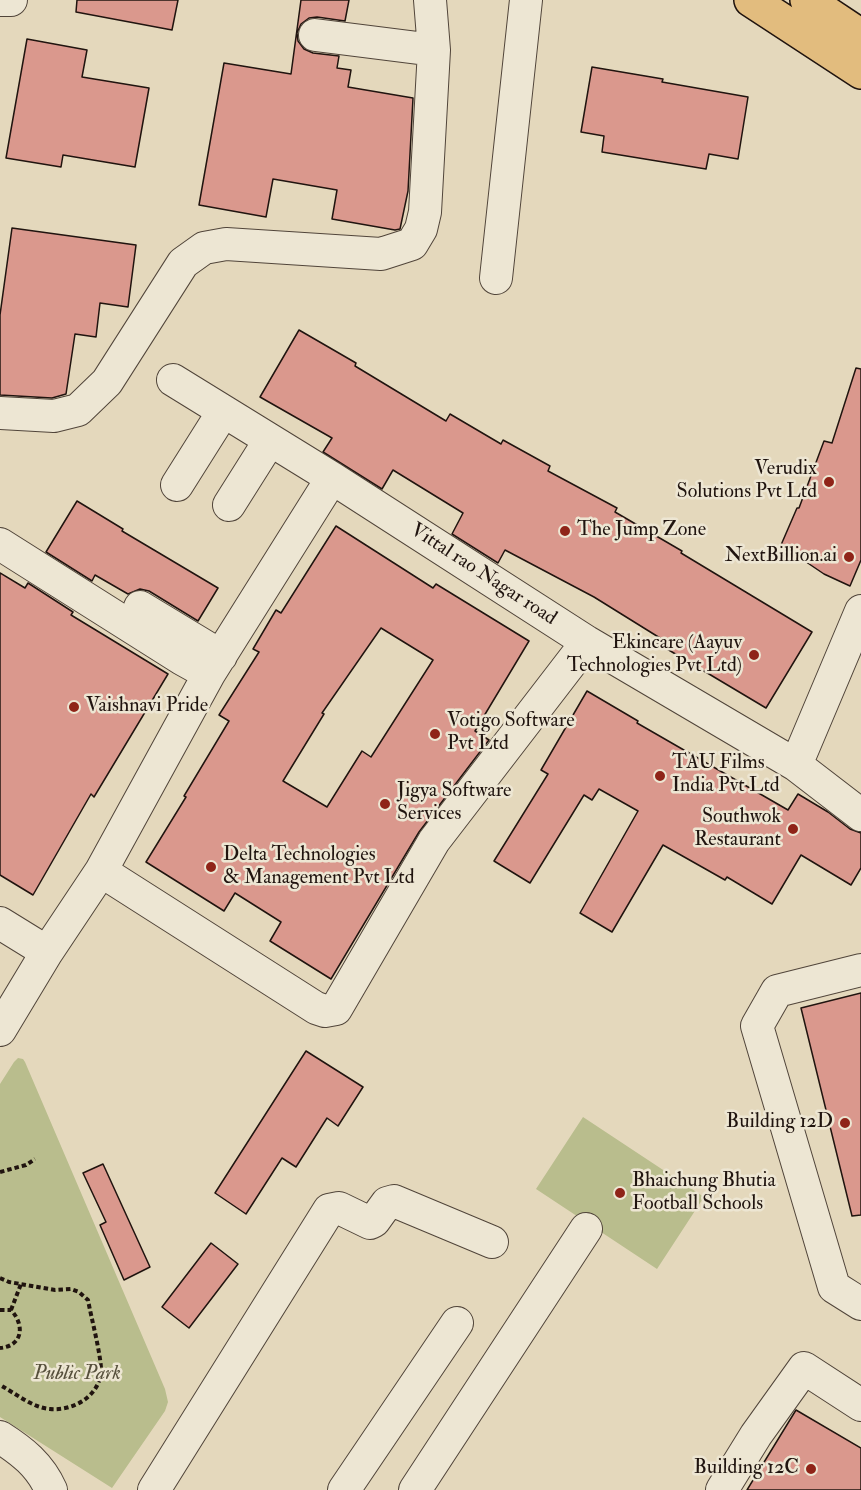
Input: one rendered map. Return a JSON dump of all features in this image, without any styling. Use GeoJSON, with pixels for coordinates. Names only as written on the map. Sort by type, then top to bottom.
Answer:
{"type":"FeatureCollection","features":[{"type":"Feature","properties":{"kind":"main road"},"geometry":{"type":"LineString","coordinates":[[751,0],[861,72]]}},
{"type":"Feature","properties":{"kind":"main road"},"geometry":{"type":"LineString","coordinates":[[807,0],[861,36]]}},
{"type":"Feature","properties":{"kind":"street"},"geometry":{"type":"LineString","coordinates":[[2,0],[10,0]]}},
{"type":"Feature","properties":{"kind":"street"},"geometry":{"type":"LineString","coordinates":[[0,413],[54,416],[78,410],[107,382],[183,263],[204,248],[226,244],[381,254],[412,244],[421,229],[425,212],[434,50],[430,0]]}},
{"type":"Feature","properties":{"kind":"street"},"geometry":{"type":"LineString","coordinates":[[496,278],[526,0]]}},
{"type":"Feature","properties":{"kind":"street"},"geometry":{"type":"LineString","coordinates":[[315,35],[434,50]]}},
{"type":"Feature","properties":{"kind":"street","name":"Vittal rao Nagar road"},"geometry":{"type":"LineString","coordinates":[[172,380],[332,478],[587,642],[796,765],[861,815]]}},
{"type":"Feature","properties":{"kind":"street"},"geometry":{"type":"LineString","coordinates":[[177,485],[224,412]]}},
{"type":"Feature","properties":{"kind":"street"},"geometry":{"type":"LineString","coordinates":[[229,504],[270,440]]}},
{"type":"Feature","properties":{"kind":"street"},"geometry":{"type":"LineString","coordinates":[[0,1030],[47,952],[101,871],[215,665],[332,478]]}},
{"type":"Feature","properties":{"kind":"street"},"geometry":{"type":"LineString","coordinates":[[0,544],[182,659],[215,665]]}},
{"type":"Feature","properties":{"kind":"street"},"geometry":{"type":"LineString","coordinates":[[105,585],[215,665]]}},
{"type":"Feature","properties":{"kind":"street"},"geometry":{"type":"LineString","coordinates":[[796,765],[848,676],[861,611]]}},
{"type":"Feature","properties":{"kind":"street"},"geometry":{"type":"LineString","coordinates":[[101,871],[316,1008],[326,1011],[336,1009],[434,841],[587,642]]}},
{"type":"Feature","properties":{"kind":"street"},"geometry":{"type":"LineString","coordinates":[[0,923],[47,952]]}},
{"type":"Feature","properties":{"kind":"street"},"geometry":{"type":"LineString","coordinates":[[861,970],[777,991],[757,1026],[834,1287],[861,1304]]}},
{"type":"Feature","properties":{"kind":"street"},"geometry":{"type":"LineString","coordinates":[[154,1490],[329,1210],[339,1208],[370,1223],[387,1203],[394,1201],[492,1242]]}},
{"type":"Feature","properties":{"kind":"street"},"geometry":{"type":"LineString","coordinates":[[415,1490],[586,1229]]}},
{"type":"Feature","properties":{"kind":"street"},"geometry":{"type":"LineString","coordinates":[[344,1490],[457,1323]]}},
{"type":"Feature","properties":{"kind":"street"},"geometry":{"type":"LineString","coordinates":[[722,1490],[756,1435],[804,1368],[861,1405]]}},
{"type":"Feature","properties":{"kind":"street"},"geometry":{"type":"LineString","coordinates":[[0,1437],[22,1451],[44,1474],[51,1490]]}},
{"type":"Feature","properties":{"kind":"path"},"geometry":{"type":"LineString","coordinates":[[0,1172],[26,1165],[35,1159]]}},
{"type":"Feature","properties":{"kind":"path"},"geometry":{"type":"LineString","coordinates":[[0,1278],[56,1290],[71,1289],[79,1292],[88,1300],[101,1370],[99,1383],[79,1404],[50,1409],[34,1404],[0,1385]]}},
{"type":"Feature","properties":{"kind":"path"},"geometry":{"type":"LineString","coordinates":[[11,1310],[21,1284]]}},
{"type":"Feature","properties":{"kind":"path"},"geometry":{"type":"LineString","coordinates":[[0,1310],[11,1310]]}},
{"type":"Feature","properties":{"kind":"path"},"geometry":{"type":"LineString","coordinates":[[0,1348],[10,1346],[19,1337],[18,1320],[11,1310]]}},
{"type":"Feature","properties":{"kind":"green space","name":"Public Park"},"geometry":{"type":"Polygon","coordinates":[[[18,1058],[25,1062],[165,1389],[168,1402],[165,1411],[112,1488],[0,1417],[0,1084],[18,1058]]]}},
{"type":"Feature","properties":{"kind":"green space","name":"Bhaichung Bhutia Football Schools"},"geometry":{"type":"Polygon","coordinates":[[[583,1117],[704,1197],[657,1269],[536,1189],[583,1117]]]}},
{"type":"Feature","properties":{"kind":"building"},"geometry":{"type":"Polygon","coordinates":[[[77,0],[178,0],[172,30],[76,12],[77,0]]]}},
{"type":"Feature","properties":{"kind":"building"},"geometry":{"type":"Polygon","coordinates":[[[301,0],[349,0],[345,21],[317,17],[309,18],[301,24],[297,33],[298,41],[304,49],[313,53],[339,56],[337,68],[351,70],[348,87],[413,98],[408,191],[400,229],[332,219],[337,190],[273,179],[266,217],[199,205],[224,63],[291,74],[301,0]]]}},
{"type":"Feature","properties":{"kind":"building"},"geometry":{"type":"Polygon","coordinates":[[[27,39],[87,50],[82,77],[149,88],[135,167],[63,155],[61,167],[6,158],[27,39]]]}},
{"type":"Feature","properties":{"kind":"building"},"geometry":{"type":"Polygon","coordinates":[[[592,67],[748,97],[738,159],[709,154],[706,169],[602,152],[604,136],[581,132],[592,67]]]}},
{"type":"Feature","properties":{"kind":"building"},"geometry":{"type":"Polygon","coordinates":[[[12,228],[136,245],[128,307],[100,303],[96,337],[75,334],[66,394],[52,398],[0,395],[0,315],[12,228]]]}},
{"type":"Feature","properties":{"kind":"building"},"geometry":{"type":"Polygon","coordinates":[[[299,330],[356,363],[355,366],[446,421],[450,414],[501,444],[503,440],[550,466],[548,471],[617,508],[615,512],[812,632],[766,708],[657,643],[660,638],[594,597],[505,550],[498,563],[452,534],[463,513],[393,470],[382,489],[323,452],[332,438],[260,397],[299,330]]]}},
{"type":"Feature","properties":{"kind":"building"},"geometry":{"type":"Polygon","coordinates":[[[856,368],[861,369],[861,560],[850,586],[824,574],[781,545],[799,508],[824,441],[832,443],[856,368]]]}},
{"type":"Feature","properties":{"kind":"building"},"geometry":{"type":"Polygon","coordinates":[[[77,501],[123,529],[122,531],[218,588],[198,621],[149,591],[140,589],[128,594],[95,575],[92,581],[46,552],[77,501]]]}},
{"type":"Feature","properties":{"kind":"building"},"geometry":{"type":"Polygon","coordinates":[[[336,526],[433,588],[436,584],[529,641],[475,731],[489,740],[419,832],[331,979],[270,941],[281,922],[235,893],[224,911],[146,862],[229,721],[219,715],[259,652],[253,649],[276,610],[281,613],[336,526]],[[381,628],[322,713],[324,714],[283,781],[327,807],[362,751],[371,757],[433,660],[381,628]]]}},
{"type":"Feature","properties":{"kind":"building","name":"Vaishnavi Pride"},"geometry":{"type":"Polygon","coordinates":[[[0,573],[25,588],[28,583],[73,612],[71,615],[168,674],[94,797],[91,794],[33,895],[0,875],[0,573]]]}},
{"type":"Feature","properties":{"kind":"building"},"geometry":{"type":"Polygon","coordinates":[[[587,691],[638,721],[637,723],[788,810],[798,794],[828,812],[850,829],[861,833],[861,868],[851,885],[801,855],[772,904],[727,877],[725,880],[663,845],[612,932],[580,913],[638,811],[599,789],[592,800],[584,795],[530,883],[494,861],[548,774],[541,770],[587,691]]]}},
{"type":"Feature","properties":{"kind":"building","name":"Building 12D"},"geometry":{"type":"Polygon","coordinates":[[[861,993],[861,1215],[852,1216],[801,1008],[861,993]]]}},
{"type":"Feature","properties":{"kind":"building"},"geometry":{"type":"Polygon","coordinates":[[[306,1051],[363,1087],[338,1126],[327,1118],[296,1167],[282,1158],[246,1214],[215,1193],[306,1051]]]}},
{"type":"Feature","properties":{"kind":"building"},"geometry":{"type":"Polygon","coordinates":[[[103,1164],[150,1267],[124,1280],[100,1225],[106,1222],[83,1173],[103,1164]]]}},
{"type":"Feature","properties":{"kind":"building"},"geometry":{"type":"Polygon","coordinates":[[[211,1243],[238,1264],[189,1328],[162,1307],[211,1243]]]}},
{"type":"Feature","properties":{"kind":"building","name":"Building 12C"},"geometry":{"type":"Polygon","coordinates":[[[796,1410],[861,1448],[861,1490],[747,1490],[796,1410]]]}},
{"type":"Feature","properties":{"kind":"place","name":"Verudix Solutions Pvt Ltd"},"geometry":{"type":"Point","coordinates":[829,482]}},
{"type":"Feature","properties":{"kind":"place","name":"The Jump Zone"},"geometry":{"type":"Point","coordinates":[565,531]}},
{"type":"Feature","properties":{"kind":"place","name":"NextBillion.ai"},"geometry":{"type":"Point","coordinates":[849,557]}},
{"type":"Feature","properties":{"kind":"place","name":"Ekincare (Aayuv Technologies Pvt Ltd)"},"geometry":{"type":"Point","coordinates":[754,655]}},
{"type":"Feature","properties":{"kind":"place","name":"Vaishnavi Pride"},"geometry":{"type":"Point","coordinates":[74,707]}},
{"type":"Feature","properties":{"kind":"place","name":"Votigo Software Pvt Ltd"},"geometry":{"type":"Point","coordinates":[435,734]}},
{"type":"Feature","properties":{"kind":"place","name":"TAU Films India Pvt Ltd"},"geometry":{"type":"Point","coordinates":[660,776]}},
{"type":"Feature","properties":{"kind":"place","name":"Jigya Software Services"},"geometry":{"type":"Point","coordinates":[385,804]}},
{"type":"Feature","properties":{"kind":"place","name":"Southwok Restaurant"},"geometry":{"type":"Point","coordinates":[793,829]}},
{"type":"Feature","properties":{"kind":"place","name":"Delta Technologies & Management Pvt Ltd"},"geometry":{"type":"Point","coordinates":[211,867]}},
{"type":"Feature","properties":{"kind":"place","name":"Building 12D"},"geometry":{"type":"Point","coordinates":[845,1123]}},
{"type":"Feature","properties":{"kind":"place","name":"Bhaichung Bhutia Football Schools"},"geometry":{"type":"Point","coordinates":[620,1193]}},
{"type":"Feature","properties":{"kind":"place","name":"Building 12C"},"geometry":{"type":"Point","coordinates":[811,1469]}}]}
